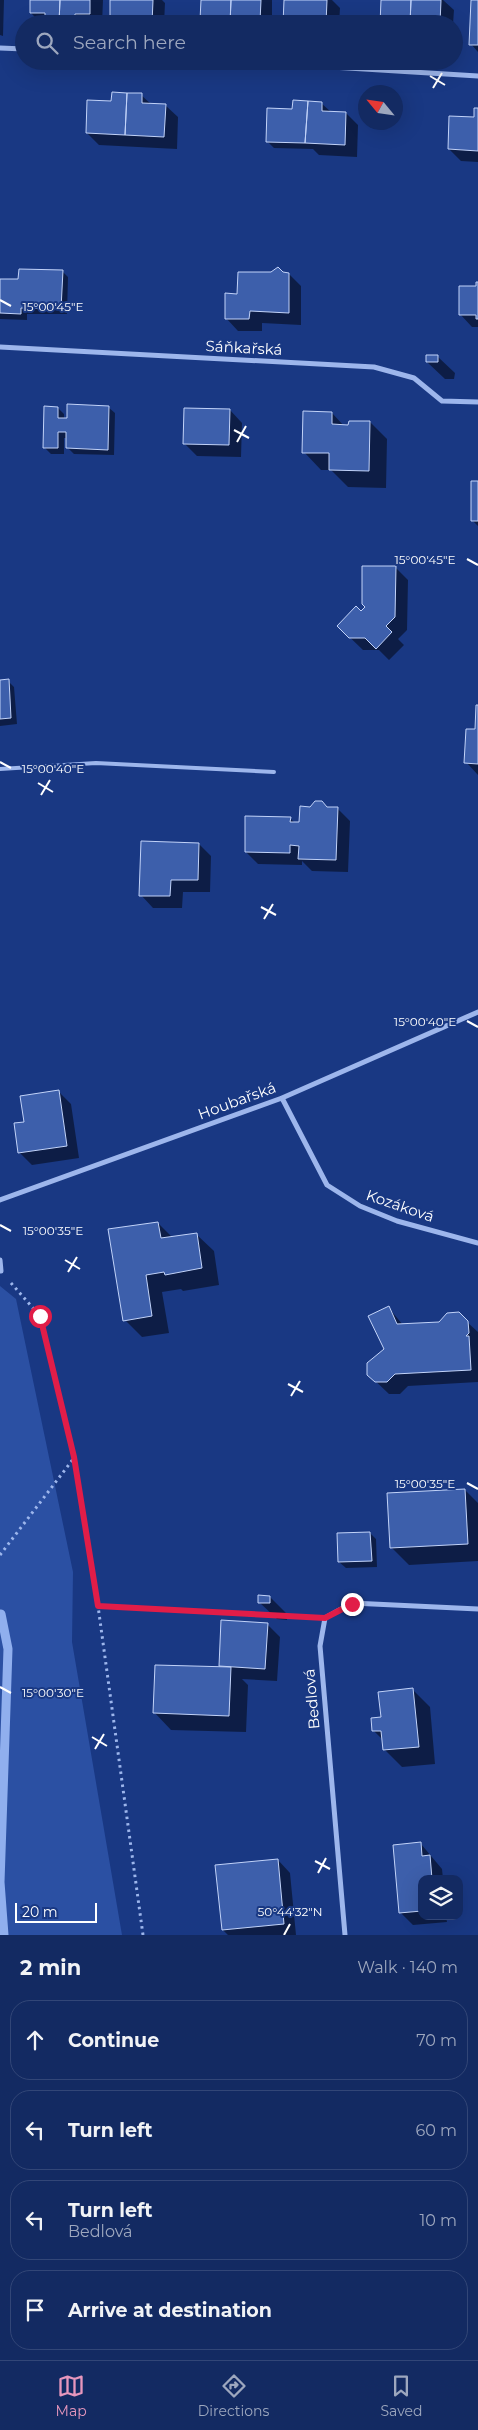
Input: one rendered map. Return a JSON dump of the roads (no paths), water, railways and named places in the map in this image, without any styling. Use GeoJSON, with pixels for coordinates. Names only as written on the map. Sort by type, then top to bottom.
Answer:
{"type":"FeatureCollection","features":[{"type":"Feature","properties":{"kind":"street"},"geometry":{"type":"LineString","coordinates":[[0,48],[15,49]]}},
{"type":"Feature","properties":{"kind":"street"},"geometry":{"type":"LineString","coordinates":[[380,70],[478,76]]}},
{"type":"Feature","properties":{"kind":"street","name":"Sáňkařská"},"geometry":{"type":"LineString","coordinates":[[0,346],[374,367],[414,378],[442,401],[478,402]]}},
{"type":"Feature","properties":{"kind":"street","name":"Houbařská"},"geometry":{"type":"LineString","coordinates":[[0,1200],[282,1098],[478,1012]]}},
{"type":"Feature","properties":{"kind":"street","name":"Kozáková"},"geometry":{"type":"LineString","coordinates":[[282,1098],[327,1186],[360,1206],[397,1221],[478,1243]]}},
{"type":"Feature","properties":{"kind":"street"},"geometry":{"type":"LineString","coordinates":[[0,1260],[1,1272]]}},
{"type":"Feature","properties":{"kind":"street","name":"Bedlová"},"geometry":{"type":"LineString","coordinates":[[345,1935],[320,1646],[325,1618],[352,1604],[478,1609]]}},
{"type":"Feature","properties":{"kind":"lane"},"geometry":{"type":"LineString","coordinates":[[0,770],[96,763],[274,772]]}},
{"type":"Feature","properties":{"kind":"waterway"},"geometry":{"type":"LineString","coordinates":[[1,1614],[8,1649],[0,1882],[4,1935]]}}]}
